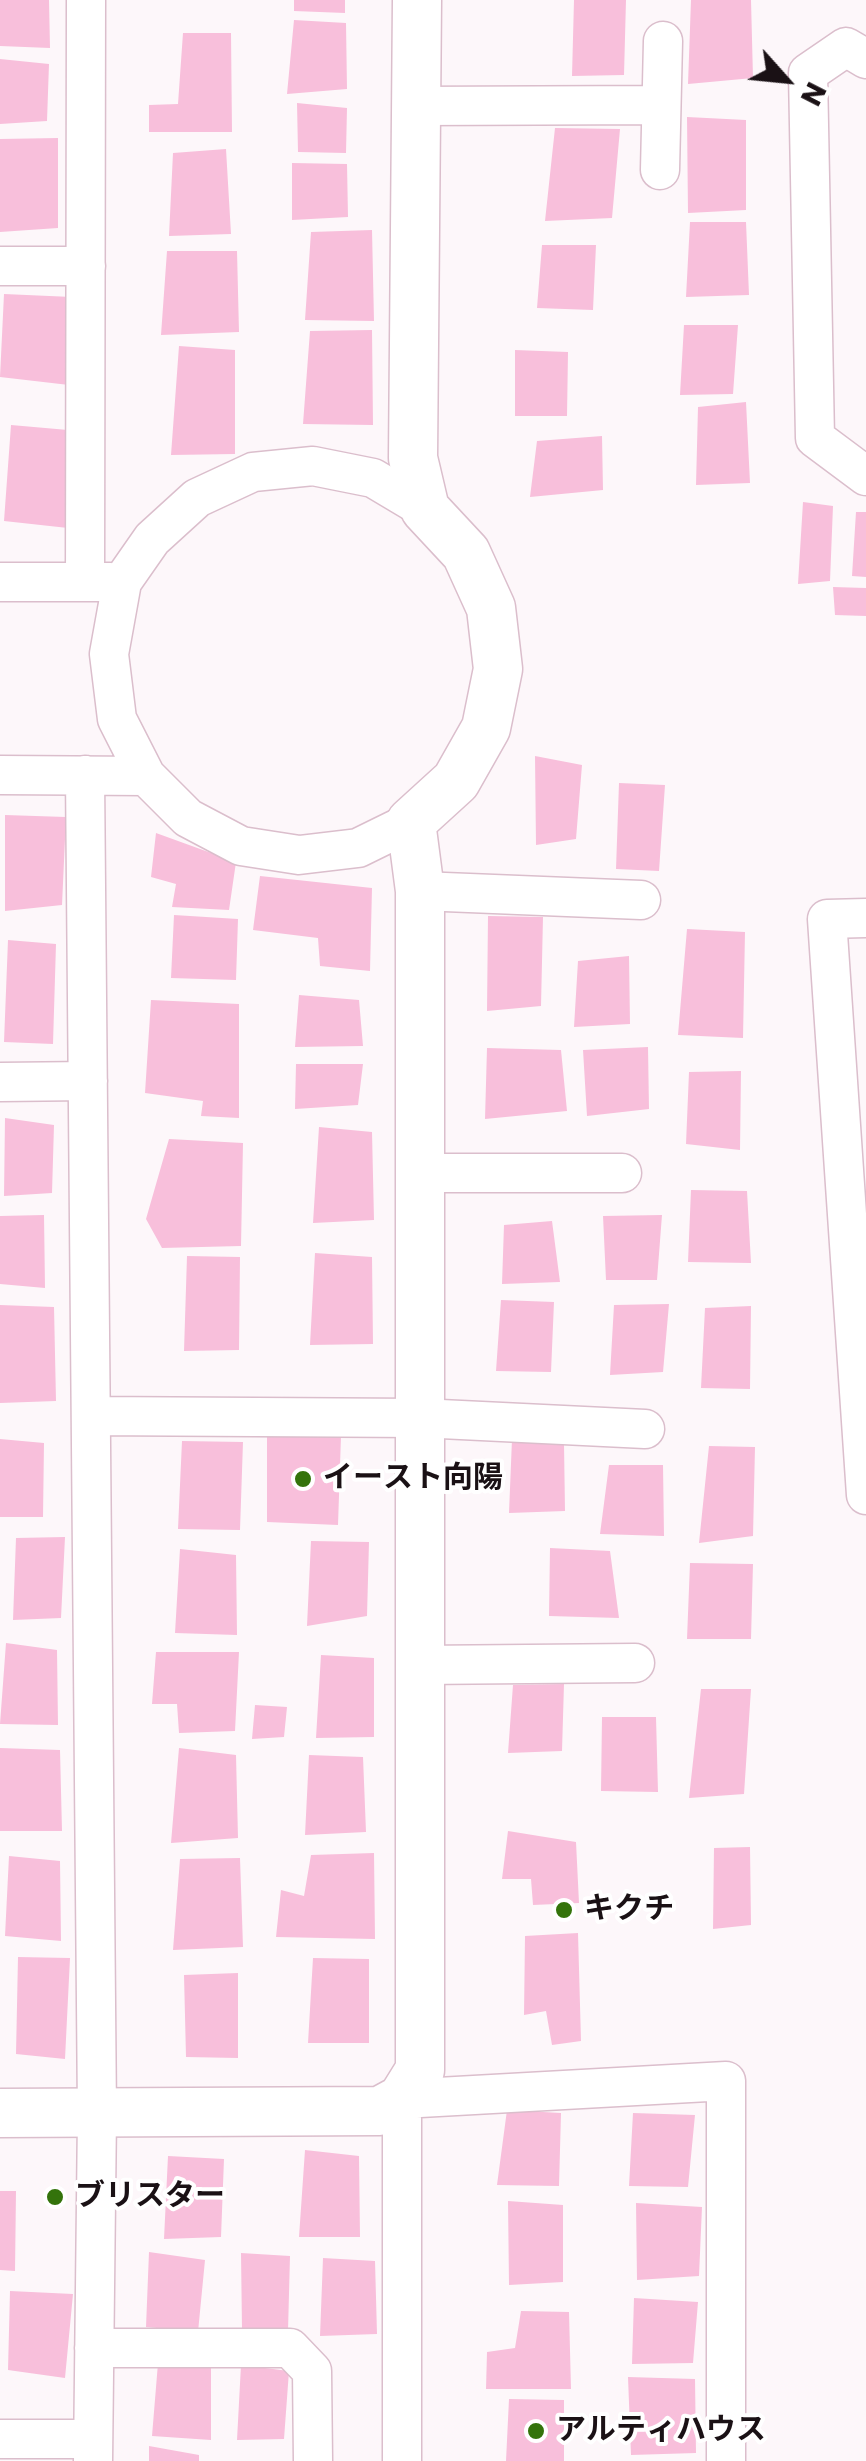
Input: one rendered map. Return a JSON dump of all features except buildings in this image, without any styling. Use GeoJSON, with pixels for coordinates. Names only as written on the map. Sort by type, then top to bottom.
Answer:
{"type":"FeatureCollection","features":[{"type":"Feature","properties":{"kind":"street"},"geometry":{"type":"LineString","coordinates":[[85,582],[86,0]]}},
{"type":"Feature","properties":{"kind":"street"},"geometry":{"type":"LineString","coordinates":[[416,0],[413,458],[426,509]]}},
{"type":"Feature","properties":{"kind":"street"},"geometry":{"type":"LineString","coordinates":[[660,170],[663,40]]}},
{"type":"Feature","properties":{"kind":"street"},"geometry":{"type":"LineString","coordinates":[[866,59],[846,47],[808,74],[815,438],[866,476]]}},
{"type":"Feature","properties":{"kind":"street"},"geometry":{"type":"LineString","coordinates":[[416,106],[662,105]]}},
{"type":"Feature","properties":{"kind":"street"},"geometry":{"type":"LineString","coordinates":[[0,266],[86,266]]}},
{"type":"Feature","properties":{"kind":"street"},"geometry":{"type":"LineString","coordinates":[[314,466],[373,478],[426,509],[466,553],[491,608],[498,669],[486,728],[456,781],[412,822],[358,848],[299,855],[241,846],[188,818],[146,776],[117,718],[108,654],[122,582],[152,539],[198,498],[252,472],[314,466]]}},
{"type":"Feature","properties":{"kind":"street"},"geometry":{"type":"LineString","coordinates":[[0,582],[122,582]]}},
{"type":"Feature","properties":{"kind":"street"},"geometry":{"type":"LineString","coordinates":[[0,775],[146,776]]}},
{"type":"Feature","properties":{"kind":"street"},"geometry":{"type":"LineString","coordinates":[[0,2438],[93,2450],[97,2114],[86,775]]}},
{"type":"Feature","properties":{"kind":"street"},"geometry":{"type":"LineString","coordinates":[[402,2461],[402,2099],[420,2070],[420,891],[412,822]]}},
{"type":"Feature","properties":{"kind":"street"},"geometry":{"type":"LineString","coordinates":[[420,891],[641,900]]}},
{"type":"Feature","properties":{"kind":"street"},"geometry":{"type":"LineString","coordinates":[[866,918],[827,919],[862,1367],[866,1495]]}},
{"type":"Feature","properties":{"kind":"street"},"geometry":{"type":"LineString","coordinates":[[0,1082],[88,1082]]}},
{"type":"Feature","properties":{"kind":"street"},"geometry":{"type":"LineString","coordinates":[[420,1173],[622,1172]]}},
{"type":"Feature","properties":{"kind":"street"},"geometry":{"type":"LineString","coordinates":[[91,1416],[420,1418],[645,1429]]}},
{"type":"Feature","properties":{"kind":"street"},"geometry":{"type":"LineString","coordinates":[[420,1665],[636,1663]]}},
{"type":"Feature","properties":{"kind":"street"},"geometry":{"type":"LineString","coordinates":[[0,2113],[380,2111],[402,2099],[726,2081],[726,2461]]}},
{"type":"Feature","properties":{"kind":"street"},"geometry":{"type":"LineString","coordinates":[[94,2348],[290,2348],[312,2371],[312,2461]]}},
{"type":"Feature","properties":{"kind":"place","name":"イースト向陽"},"geometry":{"type":"Point","coordinates":[303,1479]}},
{"type":"Feature","properties":{"kind":"place","name":"キクチ"},"geometry":{"type":"Point","coordinates":[564,1910]}},
{"type":"Feature","properties":{"kind":"place","name":"ブリスター"},"geometry":{"type":"Point","coordinates":[55,2197]}},
{"type":"Feature","properties":{"kind":"place","name":"アルティハウス"},"geometry":{"type":"Point","coordinates":[536,2431]}}]}
